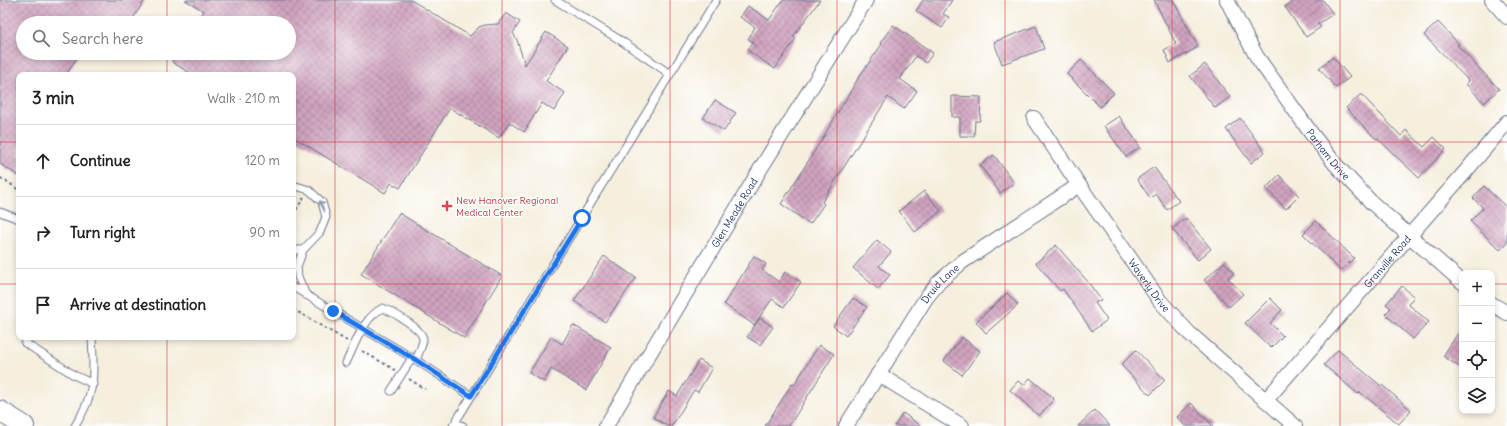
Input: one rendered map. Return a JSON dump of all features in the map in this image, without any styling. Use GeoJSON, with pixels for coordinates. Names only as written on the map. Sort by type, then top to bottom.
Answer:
{"type":"FeatureCollection","features":[{"type":"Feature","properties":{"kind":"main road"},"geometry":{"type":"LineString","coordinates":[[0,411],[24,426]]}},
{"type":"Feature","properties":{"kind":"street","name":"Glen Meade Road"},"geometry":{"type":"LineString","coordinates":[[606,426],[761,168],[866,0]]}},
{"type":"Feature","properties":{"kind":"street","name":"Parham Drive"},"geometry":{"type":"LineString","coordinates":[[1227,0],[1257,57],[1311,133],[1336,165],[1356,187],[1459,279]]}},
{"type":"Feature","properties":{"kind":"street"},"geometry":{"type":"LineString","coordinates":[[1492,0],[1507,17]]}},
{"type":"Feature","properties":{"kind":"street","name":"Waverly Drive"},"geometry":{"type":"LineString","coordinates":[[1034,118],[1160,301],[1178,322],[1294,426]]}},
{"type":"Feature","properties":{"kind":"street","name":"Granville Road"},"geometry":{"type":"LineString","coordinates":[[1266,400],[1507,122]]}},
{"type":"Feature","properties":{"kind":"street","name":"Druid Lane"},"geometry":{"type":"LineString","coordinates":[[846,426],[926,298],[940,282],[962,262],[1079,185]]}},
{"type":"Feature","properties":{"kind":"street"},"geometry":{"type":"LineString","coordinates":[[1495,306],[1507,313]]}},
{"type":"Feature","properties":{"kind":"street"},"geometry":{"type":"LineString","coordinates":[[878,374],[962,426]]}},
{"type":"Feature","properties":{"kind":"lane"},"geometry":{"type":"LineString","coordinates":[[555,0],[620,40],[670,74]]}},
{"type":"Feature","properties":{"kind":"lane"},"geometry":{"type":"LineString","coordinates":[[463,426],[454,424],[716,0]]}},
{"type":"Feature","properties":{"kind":"lane"},"geometry":{"type":"LineString","coordinates":[[296,186],[309,190],[322,202],[326,217],[320,232],[303,250],[298,268],[298,277],[306,295]]}},
{"type":"Feature","properties":{"kind":"lane"},"geometry":{"type":"LineString","coordinates":[[0,212],[16,218]]}},
{"type":"Feature","properties":{"kind":"lane"},"geometry":{"type":"LineString","coordinates":[[296,250],[303,250]]}},
{"type":"Feature","properties":{"kind":"lane"},"geometry":{"type":"LineString","coordinates":[[296,289],[414,359],[471,396]]}},
{"type":"Feature","properties":{"kind":"lane"},"geometry":{"type":"LineString","coordinates":[[346,363],[363,329],[372,316],[383,308],[388,310],[416,328],[422,335],[423,341],[414,359],[391,391]]}},
{"type":"Feature","properties":{"kind":"lane"},"geometry":{"type":"LineString","coordinates":[[27,340],[25,343],[74,375],[93,384]]}},
{"type":"Feature","properties":{"kind":"lane"},"geometry":{"type":"LineString","coordinates":[[75,426],[81,416],[93,384],[94,359],[92,340]]}},
{"type":"Feature","properties":{"kind":"path"},"geometry":{"type":"LineString","coordinates":[[0,178],[16,188]]}},
{"type":"Feature","properties":{"kind":"building"},"geometry":{"type":"Polygon","coordinates":[[[0,0],[145,0],[135,16],[16,16],[16,60],[76,60],[68,72],[16,72],[16,174],[0,164],[0,0]]]}},
{"type":"Feature","properties":{"kind":"building"},"geometry":{"type":"Polygon","coordinates":[[[185,0],[411,0],[470,36],[479,27],[498,24],[506,13],[520,22],[513,33],[517,40],[525,65],[546,32],[568,46],[546,81],[565,93],[554,111],[542,103],[524,132],[509,122],[499,138],[450,108],[400,188],[391,183],[385,193],[296,139],[296,72],[188,72],[172,62],[173,60],[296,60],[296,16],[201,16],[204,11],[185,0]]]}},
{"type":"Feature","properties":{"kind":"building"},"geometry":{"type":"Polygon","coordinates":[[[783,0],[820,0],[793,37],[796,38],[775,69],[747,50],[753,42],[748,39],[755,27],[740,17],[748,6],[769,20],[783,0]]]}},
{"type":"Feature","properties":{"kind":"building"},"geometry":{"type":"Polygon","coordinates":[[[923,0],[952,0],[943,14],[949,17],[942,28],[916,11],[923,0]]]}},
{"type":"Feature","properties":{"kind":"building"},"geometry":{"type":"Polygon","coordinates":[[[1154,0],[1173,0],[1198,47],[1170,63],[1164,50],[1176,44],[1154,0]]]}},
{"type":"Feature","properties":{"kind":"building"},"geometry":{"type":"Polygon","coordinates":[[[1295,0],[1323,0],[1333,14],[1318,24],[1321,27],[1306,37],[1285,7],[1295,0]]]}},
{"type":"Feature","properties":{"kind":"building"},"geometry":{"type":"Polygon","coordinates":[[[1438,22],[1459,44],[1457,45],[1499,89],[1484,103],[1466,84],[1469,81],[1424,35],[1438,22]]]}},
{"type":"Feature","properties":{"kind":"building"},"geometry":{"type":"Polygon","coordinates":[[[893,25],[933,53],[926,63],[916,56],[900,79],[917,91],[904,109],[888,97],[822,202],[824,204],[810,224],[781,204],[859,77],[882,44],[880,43],[893,25]]]}},
{"type":"Feature","properties":{"kind":"building"},"geometry":{"type":"Polygon","coordinates":[[[1036,26],[1044,49],[1002,64],[994,42],[1036,26]]]}},
{"type":"Feature","properties":{"kind":"building"},"geometry":{"type":"Polygon","coordinates":[[[1333,57],[1350,77],[1336,88],[1319,68],[1333,57]]]}},
{"type":"Feature","properties":{"kind":"building"},"geometry":{"type":"Polygon","coordinates":[[[1081,60],[1114,93],[1100,107],[1067,74],[1081,60]]]}},
{"type":"Feature","properties":{"kind":"building"},"geometry":{"type":"Polygon","coordinates":[[[1205,64],[1230,97],[1215,108],[1190,76],[1205,64]]]}},
{"type":"Feature","properties":{"kind":"building"},"geometry":{"type":"Polygon","coordinates":[[[1361,94],[1401,136],[1406,130],[1424,147],[1434,137],[1446,149],[1419,178],[1377,138],[1376,139],[1346,108],[1361,94]]]}},
{"type":"Feature","properties":{"kind":"building"},"geometry":{"type":"Polygon","coordinates":[[[952,96],[981,97],[980,121],[975,121],[974,136],[960,136],[960,117],[952,117],[952,96]]]}},
{"type":"Feature","properties":{"kind":"building"},"geometry":{"type":"Polygon","coordinates":[[[715,100],[736,113],[724,131],[703,118],[715,100]]]}},
{"type":"Feature","properties":{"kind":"building"},"geometry":{"type":"Polygon","coordinates":[[[1119,116],[1140,147],[1126,157],[1104,126],[1119,116]]]}},
{"type":"Feature","properties":{"kind":"building"},"geometry":{"type":"Polygon","coordinates":[[[1240,118],[1265,152],[1251,163],[1226,129],[1240,118]]]}},
{"type":"Feature","properties":{"kind":"building"},"geometry":{"type":"Polygon","coordinates":[[[994,155],[1014,183],[1000,193],[980,165],[994,155]]]}},
{"type":"Feature","properties":{"kind":"building"},"geometry":{"type":"Polygon","coordinates":[[[1154,167],[1179,201],[1167,210],[1156,194],[1150,198],[1137,179],[1154,167]]]}},
{"type":"Feature","properties":{"kind":"building"},"geometry":{"type":"Polygon","coordinates":[[[1279,175],[1299,196],[1286,209],[1266,188],[1279,175]]]}},
{"type":"Feature","properties":{"kind":"building"},"geometry":{"type":"Polygon","coordinates":[[[1484,186],[1507,208],[1507,243],[1500,250],[1470,221],[1483,208],[1473,198],[1484,186]]]}},
{"type":"Feature","properties":{"kind":"building"},"geometry":{"type":"Polygon","coordinates":[[[924,191],[941,211],[915,232],[899,211],[924,191]]]}},
{"type":"Feature","properties":{"kind":"building"},"geometry":{"type":"Polygon","coordinates":[[[399,213],[502,276],[464,338],[361,274],[399,213]]]}},
{"type":"Feature","properties":{"kind":"building"},"geometry":{"type":"Polygon","coordinates":[[[1186,218],[1211,249],[1198,260],[1172,229],[1186,218]]]}},
{"type":"Feature","properties":{"kind":"building"},"geometry":{"type":"Polygon","coordinates":[[[1316,221],[1354,258],[1341,271],[1303,234],[1316,221]]]}},
{"type":"Feature","properties":{"kind":"building"},"geometry":{"type":"Polygon","coordinates":[[[877,240],[891,252],[879,266],[890,275],[878,289],[853,268],[877,240]]]}},
{"type":"Feature","properties":{"kind":"building"},"geometry":{"type":"Polygon","coordinates":[[[1056,245],[1088,282],[1101,300],[1095,303],[1107,320],[1092,331],[1063,289],[1060,291],[1036,263],[1056,245]]]}},
{"type":"Feature","properties":{"kind":"building"},"geometry":{"type":"Polygon","coordinates":[[[604,256],[636,278],[605,322],[574,301],[604,256]]]}},
{"type":"Feature","properties":{"kind":"building"},"geometry":{"type":"Polygon","coordinates":[[[754,256],[766,264],[762,270],[779,282],[785,272],[801,282],[784,307],[772,299],[754,325],[724,304],[754,256]]]}},
{"type":"Feature","properties":{"kind":"building"},"geometry":{"type":"Polygon","coordinates":[[[1224,262],[1234,273],[1228,278],[1243,294],[1229,307],[1204,280],[1224,262]]]}},
{"type":"Feature","properties":{"kind":"building"},"geometry":{"type":"Polygon","coordinates":[[[1402,286],[1414,297],[1408,304],[1429,322],[1413,339],[1385,314],[1391,308],[1386,304],[1402,286]]]}},
{"type":"Feature","properties":{"kind":"building"},"geometry":{"type":"Polygon","coordinates":[[[1007,293],[1018,305],[986,333],[976,322],[1007,293]]]}},
{"type":"Feature","properties":{"kind":"building"},"geometry":{"type":"Polygon","coordinates":[[[853,298],[867,307],[846,336],[833,326],[853,298]]]}},
{"type":"Feature","properties":{"kind":"building"},"geometry":{"type":"Polygon","coordinates":[[[1270,298],[1282,310],[1270,323],[1283,336],[1271,348],[1245,323],[1270,298]]]}},
{"type":"Feature","properties":{"kind":"building"},"geometry":{"type":"Polygon","coordinates":[[[760,318],[773,327],[760,345],[747,337],[760,318]]]}},
{"type":"Feature","properties":{"kind":"building"},"geometry":{"type":"Polygon","coordinates":[[[573,325],[611,347],[586,390],[551,369],[544,382],[529,373],[551,337],[562,344],[573,325]]]}},
{"type":"Feature","properties":{"kind":"building"},"geometry":{"type":"Polygon","coordinates":[[[1459,332],[1459,367],[1443,356],[1459,332]]]}},
{"type":"Feature","properties":{"kind":"building"},"geometry":{"type":"Polygon","coordinates":[[[962,337],[980,351],[962,375],[944,361],[962,337]]]}},
{"type":"Feature","properties":{"kind":"building"},"geometry":{"type":"Polygon","coordinates":[[[819,345],[834,354],[789,426],[765,426],[792,384],[794,385],[819,345]]]}},
{"type":"Feature","properties":{"kind":"building"},"geometry":{"type":"Polygon","coordinates":[[[1136,350],[1165,380],[1150,395],[1121,365],[1136,350]]]}},
{"type":"Feature","properties":{"kind":"building"},"geometry":{"type":"Polygon","coordinates":[[[1338,350],[1411,410],[1399,424],[1360,392],[1358,394],[1324,365],[1338,350]]]}},
{"type":"Feature","properties":{"kind":"building"},"geometry":{"type":"Polygon","coordinates":[[[699,360],[712,368],[698,392],[694,390],[672,426],[667,426],[653,417],[669,391],[677,396],[699,360]]]}},
{"type":"Feature","properties":{"kind":"building"},"geometry":{"type":"Polygon","coordinates":[[[1030,378],[1054,399],[1039,416],[1010,390],[1018,381],[1024,385],[1030,378]]]}},
{"type":"Feature","properties":{"kind":"building"},"geometry":{"type":"Polygon","coordinates":[[[1191,403],[1213,426],[1185,426],[1177,417],[1191,403]]]}},
{"type":"Feature","properties":{"kind":"building"},"geometry":{"type":"Polygon","coordinates":[[[1095,410],[1110,426],[1078,426],[1095,410]]]}},
{"type":"Feature","properties":{"kind":"building"},"geometry":{"type":"Polygon","coordinates":[[[903,413],[921,426],[894,426],[903,413]]]}},
{"type":"Feature","properties":{"kind":"place","name":"New Hanover Regional Medical Center"},"geometry":{"type":"Point","coordinates":[447,206]}},
{"type":"Feature","properties":{"kind":"route"},"geometry":{"type":"LineString","coordinates":[[333,311],[416,360],[471,396],[582,218]]}}]}
